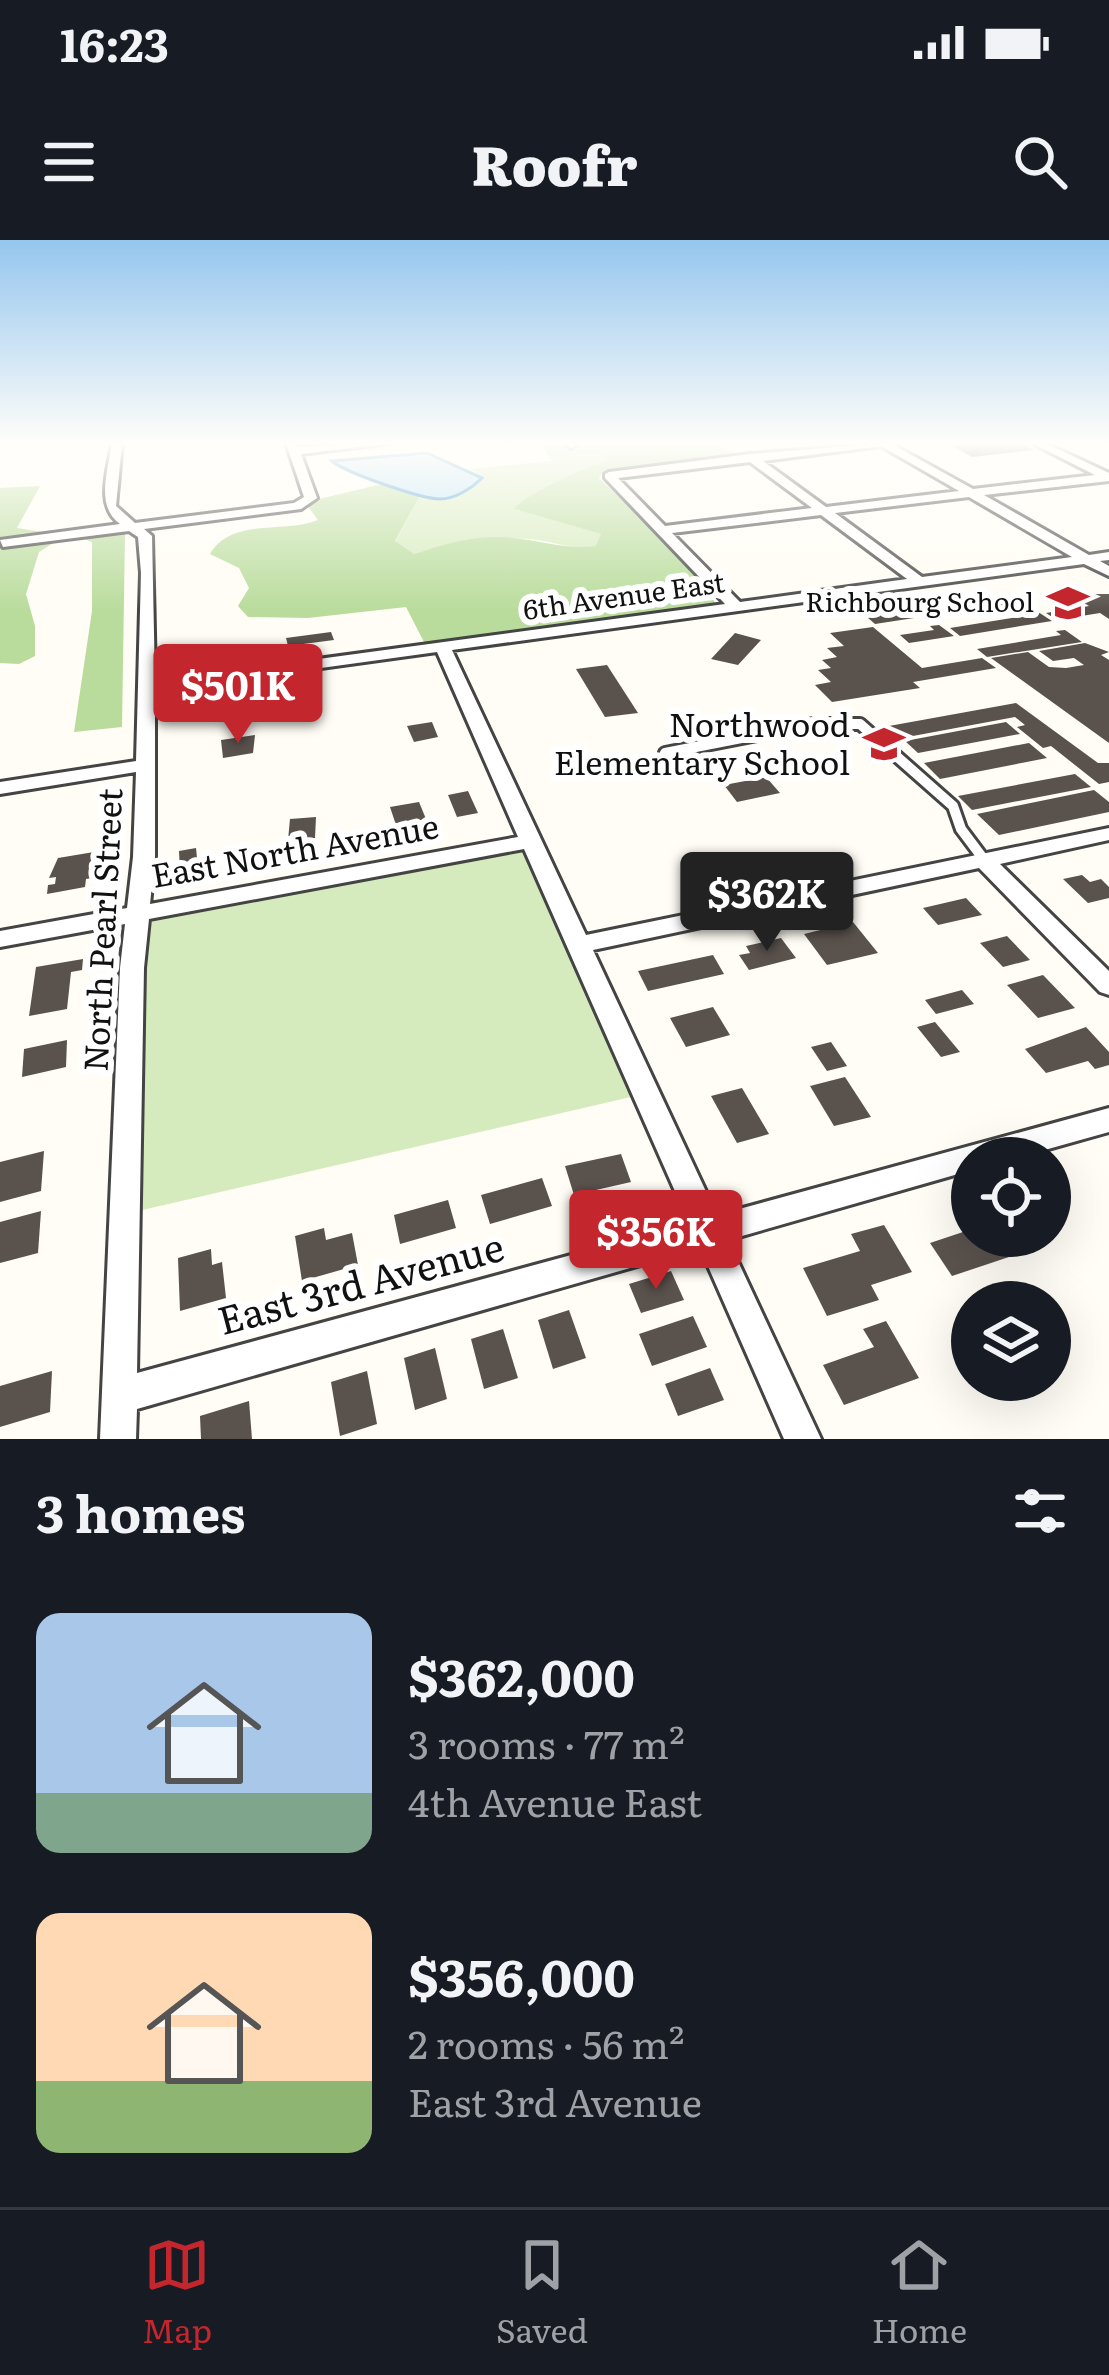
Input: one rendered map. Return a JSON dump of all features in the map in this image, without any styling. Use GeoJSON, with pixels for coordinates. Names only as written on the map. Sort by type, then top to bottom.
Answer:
{"type":"FeatureCollection","features":[{"type":"Feature","properties":{"kind":"street","name":"North Pearl Street"},"geometry":{"type":"LineString","coordinates":[[111,499],[114,514],[137,529],[146,545],[144,857],[137,914],[118,1439]]}},
{"type":"Feature","properties":{"kind":"street"},"geometry":{"type":"LineString","coordinates":[[3,543],[137,529],[310,499]]}},
{"type":"Feature","properties":{"kind":"street"},"geometry":{"type":"LineString","coordinates":[[631,499],[736,606]]}},
{"type":"Feature","properties":{"kind":"street"},"geometry":{"type":"LineString","coordinates":[[807,499],[920,582]]}},
{"type":"Feature","properties":{"kind":"street"},"geometry":{"type":"LineString","coordinates":[[662,530],[929,499]]}},
{"type":"Feature","properties":{"kind":"street"},"geometry":{"type":"LineString","coordinates":[[981,499],[1109,572]]}},
{"type":"Feature","properties":{"kind":"street","name":"6th Avenue East"},"geometry":{"type":"LineString","coordinates":[[146,687],[1109,556]]}},
{"type":"Feature","properties":{"kind":"street"},"geometry":{"type":"LineString","coordinates":[[442,646],[803,1439]]}},
{"type":"Feature","properties":{"kind":"street"},"geometry":{"type":"LineString","coordinates":[[0,788],[144,765]]}},
{"type":"Feature","properties":{"kind":"street"},"geometry":{"type":"LineString","coordinates":[[579,945],[1109,834]]}},
{"type":"Feature","properties":{"kind":"street","name":"East North Avenue"},"geometry":{"type":"LineString","coordinates":[[0,939],[531,841]]}},
{"type":"Feature","properties":{"kind":"street"},"geometry":{"type":"LineString","coordinates":[[985,861],[1109,986]]}},
{"type":"Feature","properties":{"kind":"street","name":"East 3rd Avenue"},"geometry":{"type":"LineString","coordinates":[[1048,1137],[1109,1120]]}},
{"type":"Feature","properties":{"kind":"street","name":"East 3rd Avenue"},"geometry":{"type":"LineString","coordinates":[[119,1396],[951,1164]]}},
{"type":"Feature","properties":{"kind":"lane"},"geometry":{"type":"LineString","coordinates":[[665,753],[813,724],[860,724],[953,806],[961,829],[985,861]]}},
{"type":"Feature","properties":{"kind":"green space"},"geometry":{"type":"Polygon","coordinates":[[[0,499],[33,499],[17,528],[49,533],[125,528],[0,541],[0,499]]]}},
{"type":"Feature","properties":{"kind":"green space"},"geometry":{"type":"Polygon","coordinates":[[[319,499],[418,499],[395,541],[414,554],[489,537],[596,546],[601,534],[514,509],[527,499],[621,499],[677,552],[717,605],[425,644],[406,607],[308,618],[248,617],[238,606],[249,588],[239,568],[210,554],[231,535],[318,520],[307,505],[319,499]]]}},
{"type":"Feature","properties":{"kind":"green space"},"geometry":{"type":"Polygon","coordinates":[[[418,499],[526,499],[514,509],[602,534],[597,546],[500,538],[414,554],[395,542],[418,499]]]}},
{"type":"Feature","properties":{"kind":"green space"},"geometry":{"type":"Polygon","coordinates":[[[125,533],[122,727],[74,732],[92,611],[92,542],[79,537],[125,533]]]}},
{"type":"Feature","properties":{"kind":"green space"},"geometry":{"type":"Polygon","coordinates":[[[58,540],[39,552],[26,594],[35,626],[35,656],[19,664],[0,663],[0,546],[58,540]]]}},
{"type":"Feature","properties":{"kind":"green space"},"geometry":{"type":"Polygon","coordinates":[[[525,849],[635,1096],[138,1211],[146,919],[525,849]]]}},
{"type":"Feature","properties":{"kind":"building"},"geometry":{"type":"Polygon","coordinates":[[[1074,586],[1086,594],[1109,594],[1109,619],[1100,613],[1057,620],[1046,613],[1089,606],[1060,588],[1074,586]]]}},
{"type":"Feature","properties":{"kind":"building"},"geometry":{"type":"Polygon","coordinates":[[[1013,595],[1023,602],[932,615],[923,608],[1013,595]]]}},
{"type":"Feature","properties":{"kind":"building"},"geometry":{"type":"Polygon","coordinates":[[[919,609],[927,616],[875,624],[867,617],[919,609]]]}},
{"type":"Feature","properties":{"kind":"building"},"geometry":{"type":"Polygon","coordinates":[[[1035,610],[1052,621],[960,636],[950,628],[1031,615],[1026,612],[1035,610]]]}},
{"type":"Feature","properties":{"kind":"building"},"geometry":{"type":"Polygon","coordinates":[[[939,625],[954,636],[909,643],[900,635],[934,630],[930,626],[939,625]]]}},
{"type":"Feature","properties":{"kind":"building"},"geometry":{"type":"Polygon","coordinates":[[[873,627],[922,668],[982,658],[996,668],[913,682],[920,688],[832,702],[815,685],[831,682],[818,670],[831,668],[822,660],[837,657],[827,648],[844,646],[830,633],[873,627]]]}},
{"type":"Feature","properties":{"kind":"building"},"geometry":{"type":"Polygon","coordinates":[[[1065,630],[1082,642],[987,657],[977,649],[1061,635],[1056,631],[1065,630]]]}},
{"type":"Feature","properties":{"kind":"building"},"geometry":{"type":"Polygon","coordinates":[[[331,632],[334,640],[288,646],[286,638],[331,632]]]}},
{"type":"Feature","properties":{"kind":"building"},"geometry":{"type":"Polygon","coordinates":[[[735,633],[761,640],[738,665],[711,659],[735,633]]]}},
{"type":"Feature","properties":{"kind":"building"},"geometry":{"type":"Polygon","coordinates":[[[1085,643],[1109,652],[1101,655],[1109,660],[1109,743],[991,658],[1028,652],[1049,667],[1066,668],[1084,665],[1074,658],[1053,661],[1039,651],[1085,643]]]}},
{"type":"Feature","properties":{"kind":"building"},"geometry":{"type":"Polygon","coordinates":[[[231,649],[233,661],[203,666],[201,653],[231,649]]]}},
{"type":"Feature","properties":{"kind":"building"},"geometry":{"type":"Polygon","coordinates":[[[607,665],[638,713],[605,717],[576,669],[607,665]]]}},
{"type":"Feature","properties":{"kind":"building"},"geometry":{"type":"Polygon","coordinates":[[[1016,703],[1098,763],[1109,763],[1109,782],[1099,784],[1051,746],[1043,748],[1017,727],[1025,725],[1015,717],[902,738],[889,726],[1016,703]]]}},
{"type":"Feature","properties":{"kind":"building"},"geometry":{"type":"Polygon","coordinates":[[[432,722],[438,737],[414,742],[407,726],[432,722]]]}},
{"type":"Feature","properties":{"kind":"building"},"geometry":{"type":"Polygon","coordinates":[[[1006,722],[1020,734],[918,753],[905,741],[1006,722]]]}},
{"type":"Feature","properties":{"kind":"building"},"geometry":{"type":"Polygon","coordinates":[[[255,735],[253,753],[223,758],[221,740],[255,735]]]}},
{"type":"Feature","properties":{"kind":"building"},"geometry":{"type":"Polygon","coordinates":[[[1029,743],[1047,758],[940,779],[924,763],[1029,743]]]}},
{"type":"Feature","properties":{"kind":"building"},"geometry":{"type":"Polygon","coordinates":[[[1075,774],[1091,787],[972,810],[958,796],[1075,774]]]}},
{"type":"Feature","properties":{"kind":"building"},"geometry":{"type":"Polygon","coordinates":[[[766,777],[780,793],[737,802],[724,785],[766,777]]]}},
{"type":"Feature","properties":{"kind":"building"},"geometry":{"type":"Polygon","coordinates":[[[1094,790],[1109,802],[1109,812],[999,835],[977,814],[1094,790]]]}},
{"type":"Feature","properties":{"kind":"building"},"geometry":{"type":"Polygon","coordinates":[[[468,791],[478,813],[457,817],[448,795],[468,791]]]}},
{"type":"Feature","properties":{"kind":"building"},"geometry":{"type":"Polygon","coordinates":[[[419,802],[426,819],[396,825],[390,807],[419,802]]]}},
{"type":"Feature","properties":{"kind":"building"},"geometry":{"type":"Polygon","coordinates":[[[316,817],[315,838],[288,840],[290,819],[316,817]]]}},
{"type":"Feature","properties":{"kind":"building"},"geometry":{"type":"Polygon","coordinates":[[[196,848],[198,869],[180,872],[179,851],[196,848]]]}},
{"type":"Feature","properties":{"kind":"building"},"geometry":{"type":"Polygon","coordinates":[[[94,852],[92,878],[86,879],[85,887],[47,894],[48,885],[55,884],[56,877],[49,878],[58,858],[94,852]]]}},
{"type":"Feature","properties":{"kind":"building"},"geometry":{"type":"Polygon","coordinates":[[[1082,875],[1090,882],[1101,879],[1109,887],[1109,898],[1088,903],[1063,879],[1082,875]]]}},
{"type":"Feature","properties":{"kind":"building"},"geometry":{"type":"Polygon","coordinates":[[[966,898],[982,915],[938,925],[923,908],[966,898]]]}},
{"type":"Feature","properties":{"kind":"building"},"geometry":{"type":"Polygon","coordinates":[[[853,922],[878,953],[827,965],[804,934],[853,922]]]}},
{"type":"Feature","properties":{"kind":"building"},"geometry":{"type":"Polygon","coordinates":[[[1007,936],[1030,960],[1003,967],[980,943],[1007,936]]]}},
{"type":"Feature","properties":{"kind":"building"},"geometry":{"type":"Polygon","coordinates":[[[781,938],[796,958],[749,970],[739,955],[750,953],[746,946],[781,938]]]}},
{"type":"Feature","properties":{"kind":"building"},"geometry":{"type":"Polygon","coordinates":[[[713,955],[724,974],[648,991],[638,971],[713,955]]]}},
{"type":"Feature","properties":{"kind":"building"},"geometry":{"type":"Polygon","coordinates":[[[83,959],[82,970],[71,972],[67,1009],[29,1016],[36,967],[83,959]]]}},
{"type":"Feature","properties":{"kind":"building"},"geometry":{"type":"Polygon","coordinates":[[[1043,975],[1075,1008],[1038,1018],[1007,985],[1043,975]]]}},
{"type":"Feature","properties":{"kind":"building"},"geometry":{"type":"Polygon","coordinates":[[[962,990],[974,1004],[936,1014],[925,1000],[962,990]]]}},
{"type":"Feature","properties":{"kind":"building"},"geometry":{"type":"Polygon","coordinates":[[[713,1007],[730,1035],[686,1047],[670,1018],[713,1007]]]}},
{"type":"Feature","properties":{"kind":"building"},"geometry":{"type":"Polygon","coordinates":[[[935,1022],[960,1052],[941,1057],[917,1027],[935,1022]]]}},
{"type":"Feature","properties":{"kind":"building"},"geometry":{"type":"Polygon","coordinates":[[[1086,1027],[1109,1052],[1109,1065],[1095,1069],[1088,1061],[1046,1073],[1025,1049],[1086,1027]]]}},
{"type":"Feature","properties":{"kind":"building"},"geometry":{"type":"Polygon","coordinates":[[[67,1040],[66,1067],[22,1077],[24,1049],[67,1040]]]}},
{"type":"Feature","properties":{"kind":"building"},"geometry":{"type":"Polygon","coordinates":[[[831,1042],[847,1066],[827,1071],[811,1047],[831,1042]]]}},
{"type":"Feature","properties":{"kind":"building"},"geometry":{"type":"Polygon","coordinates":[[[845,1077],[871,1117],[834,1126],[810,1086],[845,1077]]]}},
{"type":"Feature","properties":{"kind":"building"},"geometry":{"type":"Polygon","coordinates":[[[742,1088],[769,1134],[737,1143],[711,1096],[742,1088]]]}},
{"type":"Feature","properties":{"kind":"building"},"geometry":{"type":"Polygon","coordinates":[[[44,1151],[41,1191],[0,1202],[0,1162],[44,1151]]]}},
{"type":"Feature","properties":{"kind":"building"},"geometry":{"type":"Polygon","coordinates":[[[621,1154],[631,1182],[574,1195],[565,1166],[621,1154]]]}},
{"type":"Feature","properties":{"kind":"building"},"geometry":{"type":"Polygon","coordinates":[[[542,1178],[552,1206],[490,1224],[481,1195],[542,1178]]]}},
{"type":"Feature","properties":{"kind":"building"},"geometry":{"type":"Polygon","coordinates":[[[448,1200],[456,1228],[400,1244],[394,1215],[448,1200]]]}},
{"type":"Feature","properties":{"kind":"building"},"geometry":{"type":"Polygon","coordinates":[[[41,1211],[38,1253],[0,1263],[0,1222],[41,1211]]]}},
{"type":"Feature","properties":{"kind":"building"},"geometry":{"type":"Polygon","coordinates":[[[884,1225],[912,1272],[871,1285],[879,1300],[827,1316],[803,1268],[860,1251],[851,1234],[884,1225]]]}},
{"type":"Feature","properties":{"kind":"building"},"geometry":{"type":"Polygon","coordinates":[[[324,1228],[326,1240],[352,1233],[358,1265],[302,1281],[295,1236],[324,1228]]]}},
{"type":"Feature","properties":{"kind":"building"},"geometry":{"type":"Polygon","coordinates":[[[951,1236],[951,1257],[1009,1257],[952,1276],[930,1243],[951,1236]]]}},
{"type":"Feature","properties":{"kind":"building"},"geometry":{"type":"Polygon","coordinates":[[[211,1249],[212,1265],[222,1262],[226,1298],[180,1311],[178,1258],[211,1249]]]}},
{"type":"Feature","properties":{"kind":"building"},"geometry":{"type":"Polygon","coordinates":[[[671,1271],[684,1300],[641,1313],[629,1284],[671,1271]]]}},
{"type":"Feature","properties":{"kind":"building"},"geometry":{"type":"Polygon","coordinates":[[[569,1310],[586,1358],[553,1369],[538,1320],[569,1310]]]}},
{"type":"Feature","properties":{"kind":"building"},"geometry":{"type":"Polygon","coordinates":[[[693,1316],[707,1347],[652,1366],[639,1334],[693,1316]]]}},
{"type":"Feature","properties":{"kind":"building"},"geometry":{"type":"Polygon","coordinates":[[[886,1321],[919,1378],[844,1405],[823,1365],[874,1347],[863,1329],[886,1321]]]}},
{"type":"Feature","properties":{"kind":"building"},"geometry":{"type":"Polygon","coordinates":[[[503,1329],[518,1378],[484,1389],[471,1339],[503,1329]]]}},
{"type":"Feature","properties":{"kind":"building"},"geometry":{"type":"Polygon","coordinates":[[[435,1348],[447,1399],[415,1410],[404,1358],[435,1348]]]}},
{"type":"Feature","properties":{"kind":"building"},"geometry":{"type":"Polygon","coordinates":[[[710,1368],[724,1400],[678,1416],[665,1384],[710,1368]]]}},
{"type":"Feature","properties":{"kind":"building"},"geometry":{"type":"Polygon","coordinates":[[[52,1371],[50,1412],[0,1427],[0,1386],[52,1371]]]}},
{"type":"Feature","properties":{"kind":"building"},"geometry":{"type":"Polygon","coordinates":[[[367,1371],[377,1424],[340,1436],[331,1382],[367,1371]]]}},
{"type":"Feature","properties":{"kind":"building"},"geometry":{"type":"Polygon","coordinates":[[[249,1401],[252,1439],[201,1439],[200,1416],[249,1401]]]}},
{"type":"Feature","properties":{"kind":"place","name":"Richbourg School"},"geometry":{"type":"Point","coordinates":[1068,603]}},
{"type":"Feature","properties":{"kind":"place","name":"Northwood Elementary School"},"geometry":{"type":"Point","coordinates":[884,744]}}]}
